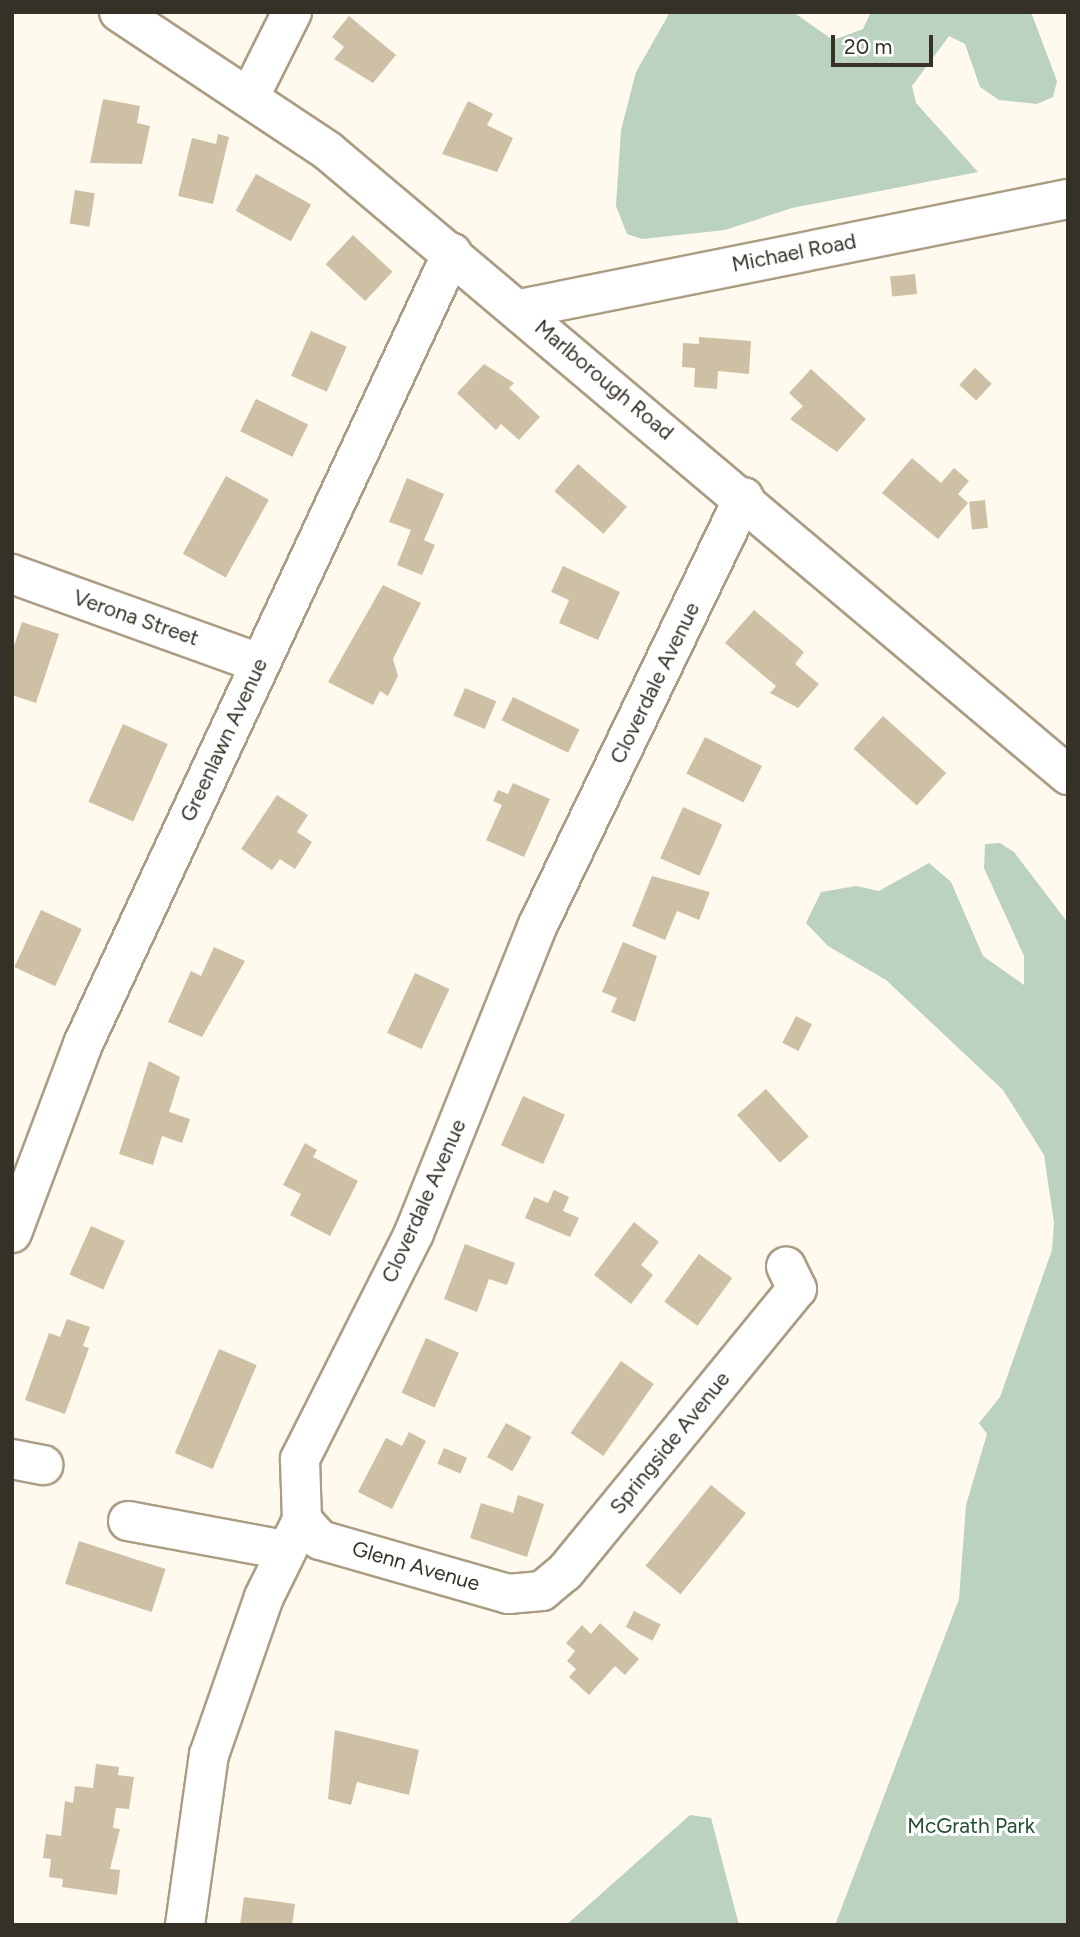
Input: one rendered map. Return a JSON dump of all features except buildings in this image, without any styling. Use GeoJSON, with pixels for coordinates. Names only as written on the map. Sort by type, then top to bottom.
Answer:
{"type":"FeatureCollection","features":[{"type":"Feature","properties":{"kind":"street","name":"Marlborough Road"},"geometry":{"type":"LineString","coordinates":[[119,12],[250,96],[452,253],[744,497],[1068,775]]}},
{"type":"Feature","properties":{"kind":"street"},"geometry":{"type":"LineString","coordinates":[[250,96],[292,12]]}},
{"type":"Feature","properties":{"kind":"street","name":"Michael Road"},"geometry":{"type":"LineString","coordinates":[[520,309],[1068,199]]}},
{"type":"Feature","properties":{"kind":"street","name":"Greenlawn Avenue"},"geometry":{"type":"LineString","coordinates":[[12,1233],[83,1044],[452,253]]}},
{"type":"Feature","properties":{"kind":"street","name":"Cloverdale Avenue"},"geometry":{"type":"LineString","coordinates":[[185,1925],[209,1755],[293,1535],[300,1459],[322,1408],[414,1233],[537,927],[744,497]]}},
{"type":"Feature","properties":{"kind":"street","name":"Verona Street"},"geometry":{"type":"LineString","coordinates":[[12,573],[259,663]]}},
{"type":"Feature","properties":{"kind":"street","name":"Springside Avenue"},"geometry":{"type":"LineString","coordinates":[[538,1591],[565,1572],[791,1277]]}},
{"type":"Feature","properties":{"kind":"street"},"geometry":{"type":"LineString","coordinates":[[128,1521],[293,1535]]}},
{"type":"Feature","properties":{"kind":"street","name":"Glenn Avenue"},"geometry":{"type":"LineString","coordinates":[[293,1535],[320,1540],[508,1594],[538,1591]]}},
{"type":"Feature","properties":{"kind":"green space"},"geometry":{"type":"Polygon","coordinates":[[[670,12],[793,12],[833,40],[863,29],[871,12],[1031,12],[1057,81],[1053,97],[1037,104],[999,100],[980,87],[965,44],[949,36],[912,86],[916,103],[978,172],[792,208],[725,230],[642,239],[627,234],[616,206],[621,130],[636,72],[670,12]]]}},
{"type":"Feature","properties":{"kind":"green space","name":"McGrath Park"},"geometry":{"type":"Polygon","coordinates":[[[1000,843],[1014,852],[1068,923],[1068,1925],[835,1925],[959,1599],[966,1505],[987,1434],[979,1423],[1000,1397],[1052,1250],[1054,1223],[1044,1155],[1003,1090],[886,980],[828,946],[806,923],[821,892],[856,886],[879,891],[929,863],[951,882],[983,956],[1024,985],[1024,956],[984,868],[985,844],[1000,843]]]}},
{"type":"Feature","properties":{"kind":"green space"},"geometry":{"type":"Polygon","coordinates":[[[690,1815],[711,1818],[739,1925],[566,1925],[690,1815]]]}}]}
